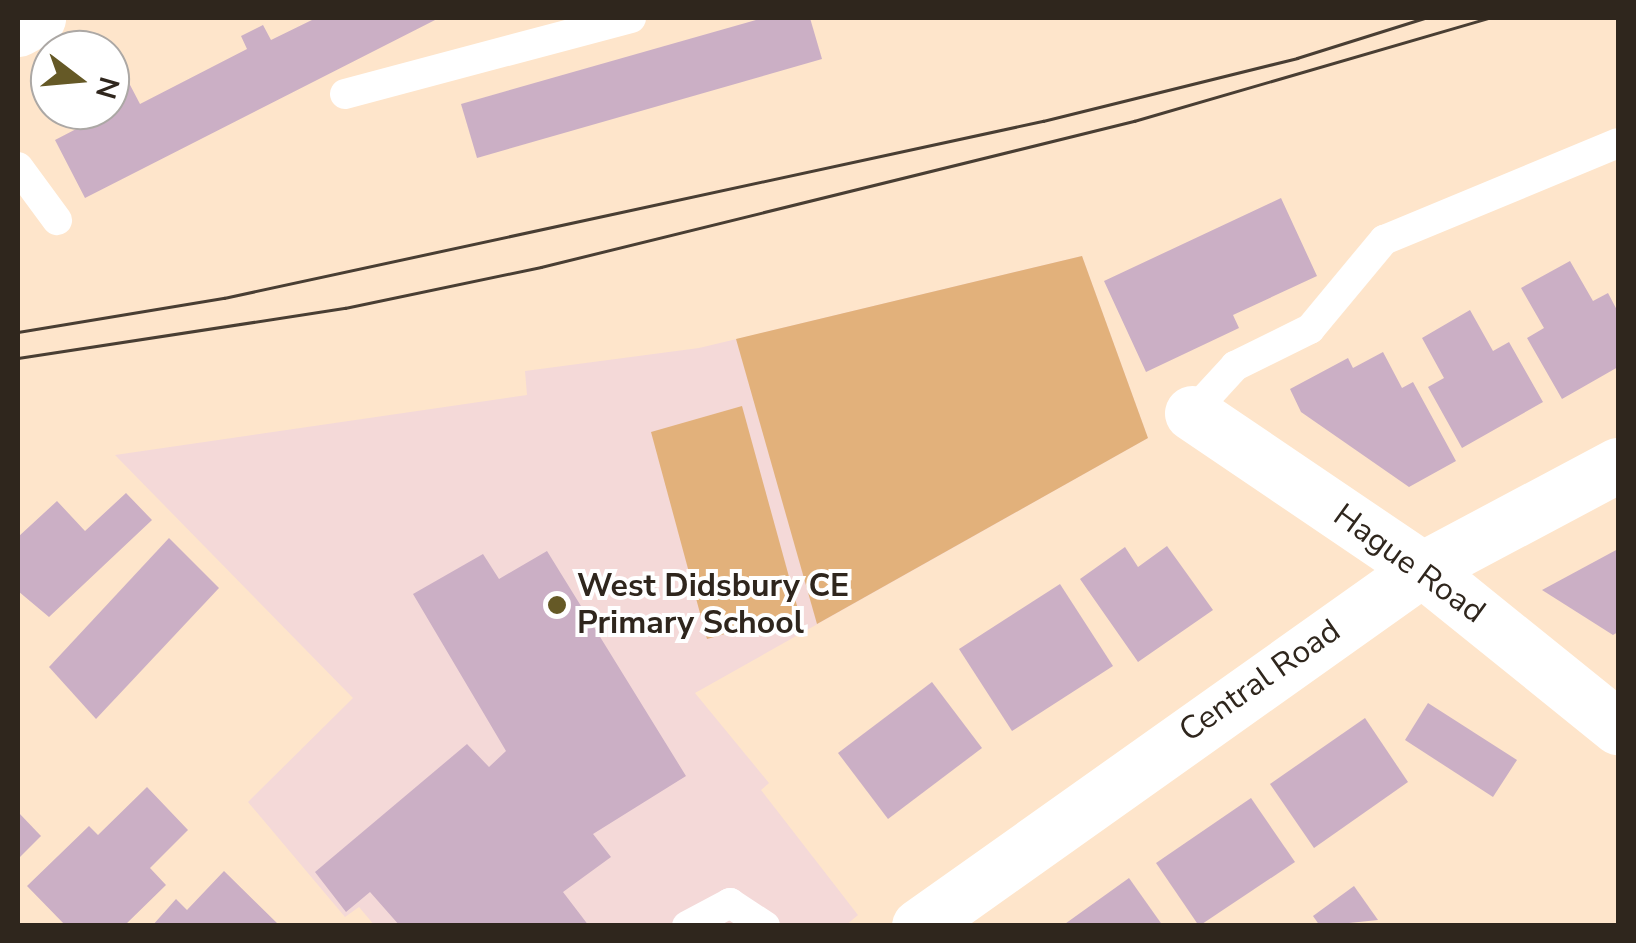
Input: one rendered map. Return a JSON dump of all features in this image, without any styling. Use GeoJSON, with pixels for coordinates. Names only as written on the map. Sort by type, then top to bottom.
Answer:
{"type":"FeatureCollection","features":[{"type":"Feature","properties":{"kind":"street"},"geometry":{"type":"LineString","coordinates":[[18,29],[38,18]]}},
{"type":"Feature","properties":{"kind":"street","name":"Hague Road"},"geometry":{"type":"LineString","coordinates":[[1192,413],[1422,568],[1618,727]]}},
{"type":"Feature","properties":{"kind":"street","name":"Central Road"},"geometry":{"type":"LineString","coordinates":[[920,926],[1422,568],[1618,464]]}},
{"type":"Feature","properties":{"kind":"lane"},"geometry":{"type":"LineString","coordinates":[[345,94],[631,18]]}},
{"type":"Feature","properties":{"kind":"lane"},"geometry":{"type":"LineString","coordinates":[[1192,413],[1235,366],[1310,329],[1384,240],[1618,142]]}},
{"type":"Feature","properties":{"kind":"lane"},"geometry":{"type":"LineString","coordinates":[[18,167],[56,220]]}},
{"type":"Feature","properties":{"kind":"lane"},"geometry":{"type":"LineString","coordinates":[[687,926],[730,903],[765,926]]}},
{"type":"Feature","properties":{"kind":"shaded area","name":"West Didsbury CE Primary School"},"geometry":{"type":"Polygon","coordinates":[[[1082,256],[1148,438],[695,693],[769,783],[761,790],[858,915],[845,926],[375,926],[359,907],[345,917],[248,802],[353,698],[115,455],[527,395],[525,371],[699,348],[1082,256]]]}},
{"type":"Feature","properties":{"kind":"shaded area"},"geometry":{"type":"Polygon","coordinates":[[[1082,256],[1148,438],[817,624],[736,339],[1082,256]]]}},
{"type":"Feature","properties":{"kind":"shaded area"},"geometry":{"type":"Polygon","coordinates":[[[742,406],[799,613],[707,639],[651,432],[742,406]]]}},
{"type":"Feature","properties":{"kind":"building"},"geometry":{"type":"Polygon","coordinates":[[[316,18],[439,18],[85,198],[55,140],[74,130],[130,130],[130,85],[140,104],[247,49],[241,36],[263,25],[271,40],[316,18]]]}},
{"type":"Feature","properties":{"kind":"building"},"geometry":{"type":"Polygon","coordinates":[[[763,18],[810,18],[822,59],[477,158],[461,104],[763,18]]]}},
{"type":"Feature","properties":{"kind":"building"},"geometry":{"type":"Polygon","coordinates":[[[1281,198],[1317,276],[1233,315],[1239,328],[1146,372],[1104,281],[1281,198]]]}},
{"type":"Feature","properties":{"kind":"building"},"geometry":{"type":"Polygon","coordinates":[[[1570,261],[1593,301],[1608,293],[1618,312],[1618,367],[1562,399],[1527,338],[1544,328],[1521,288],[1570,261]]]}},
{"type":"Feature","properties":{"kind":"building"},"geometry":{"type":"Polygon","coordinates":[[[1470,310],[1493,351],[1509,342],[1543,402],[1462,448],[1428,387],[1444,378],[1422,338],[1470,310]]]}},
{"type":"Feature","properties":{"kind":"building"},"geometry":{"type":"Polygon","coordinates":[[[1383,352],[1402,388],[1413,382],[1456,461],[1409,487],[1301,412],[1290,389],[1348,358],[1353,368],[1383,352]]]}},
{"type":"Feature","properties":{"kind":"building"},"geometry":{"type":"Polygon","coordinates":[[[126,493],[152,520],[49,617],[18,591],[18,537],[57,501],[85,531],[126,493]]]}},
{"type":"Feature","properties":{"kind":"building"},"geometry":{"type":"Polygon","coordinates":[[[169,538],[219,588],[96,719],[49,667],[169,538]]]}},
{"type":"Feature","properties":{"kind":"building"},"geometry":{"type":"Polygon","coordinates":[[[1167,546],[1213,610],[1138,662],[1080,579],[1125,547],[1138,567],[1167,546]]]}},
{"type":"Feature","properties":{"kind":"building"},"geometry":{"type":"Polygon","coordinates":[[[1618,549],[1618,632],[1613,635],[1542,590],[1618,549]]]}},
{"type":"Feature","properties":{"kind":"building"},"geometry":{"type":"Polygon","coordinates":[[[547,551],[686,776],[593,834],[611,857],[563,892],[589,926],[400,926],[370,892],[346,912],[315,872],[467,744],[489,767],[506,751],[413,594],[483,554],[499,579],[547,551]]]}},
{"type":"Feature","properties":{"kind":"building"},"geometry":{"type":"Polygon","coordinates":[[[1060,584],[1113,666],[1012,731],[959,649],[1060,584]]]}},
{"type":"Feature","properties":{"kind":"building"},"geometry":{"type":"Polygon","coordinates":[[[932,682],[982,748],[888,819],[838,753],[932,682]]]}},
{"type":"Feature","properties":{"kind":"building"},"geometry":{"type":"Polygon","coordinates":[[[1428,703],[1517,760],[1493,797],[1405,740],[1428,703]]]}},
{"type":"Feature","properties":{"kind":"building"},"geometry":{"type":"Polygon","coordinates":[[[1365,718],[1408,782],[1314,848],[1270,784],[1365,718]]]}},
{"type":"Feature","properties":{"kind":"building"},"geometry":{"type":"Polygon","coordinates":[[[147,787],[188,830],[150,868],[166,885],[124,926],[66,926],[27,886],[89,826],[98,835],[147,787]]]}},
{"type":"Feature","properties":{"kind":"building"},"geometry":{"type":"Polygon","coordinates":[[[1251,798],[1295,862],[1199,926],[1156,863],[1251,798]]]}},
{"type":"Feature","properties":{"kind":"building"},"geometry":{"type":"Polygon","coordinates":[[[18,812],[41,836],[18,859],[18,812]]]}},
{"type":"Feature","properties":{"kind":"building"},"geometry":{"type":"Polygon","coordinates":[[[224,871],[280,926],[152,926],[176,899],[187,910],[224,871]]]}},
{"type":"Feature","properties":{"kind":"building"},"geometry":{"type":"Polygon","coordinates":[[[1129,878],[1163,926],[1062,926],[1129,878]]]}},
{"type":"Feature","properties":{"kind":"building"},"geometry":{"type":"Polygon","coordinates":[[[1354,886],[1378,920],[1320,926],[1313,916],[1354,886]]]}},
{"type":"Feature","properties":{"kind":"tram line"},"geometry":{"type":"LineString","coordinates":[[18,332],[224,298],[1043,121],[1297,58],[1425,18]]}},
{"type":"Feature","properties":{"kind":"tram line"},"geometry":{"type":"LineString","coordinates":[[18,358],[345,308],[541,267],[1134,121],[1488,18]]}},
{"type":"Feature","properties":{"kind":"place","name":"West Didsbury CE Primary School"},"geometry":{"type":"Point","coordinates":[557,605]}}]}
